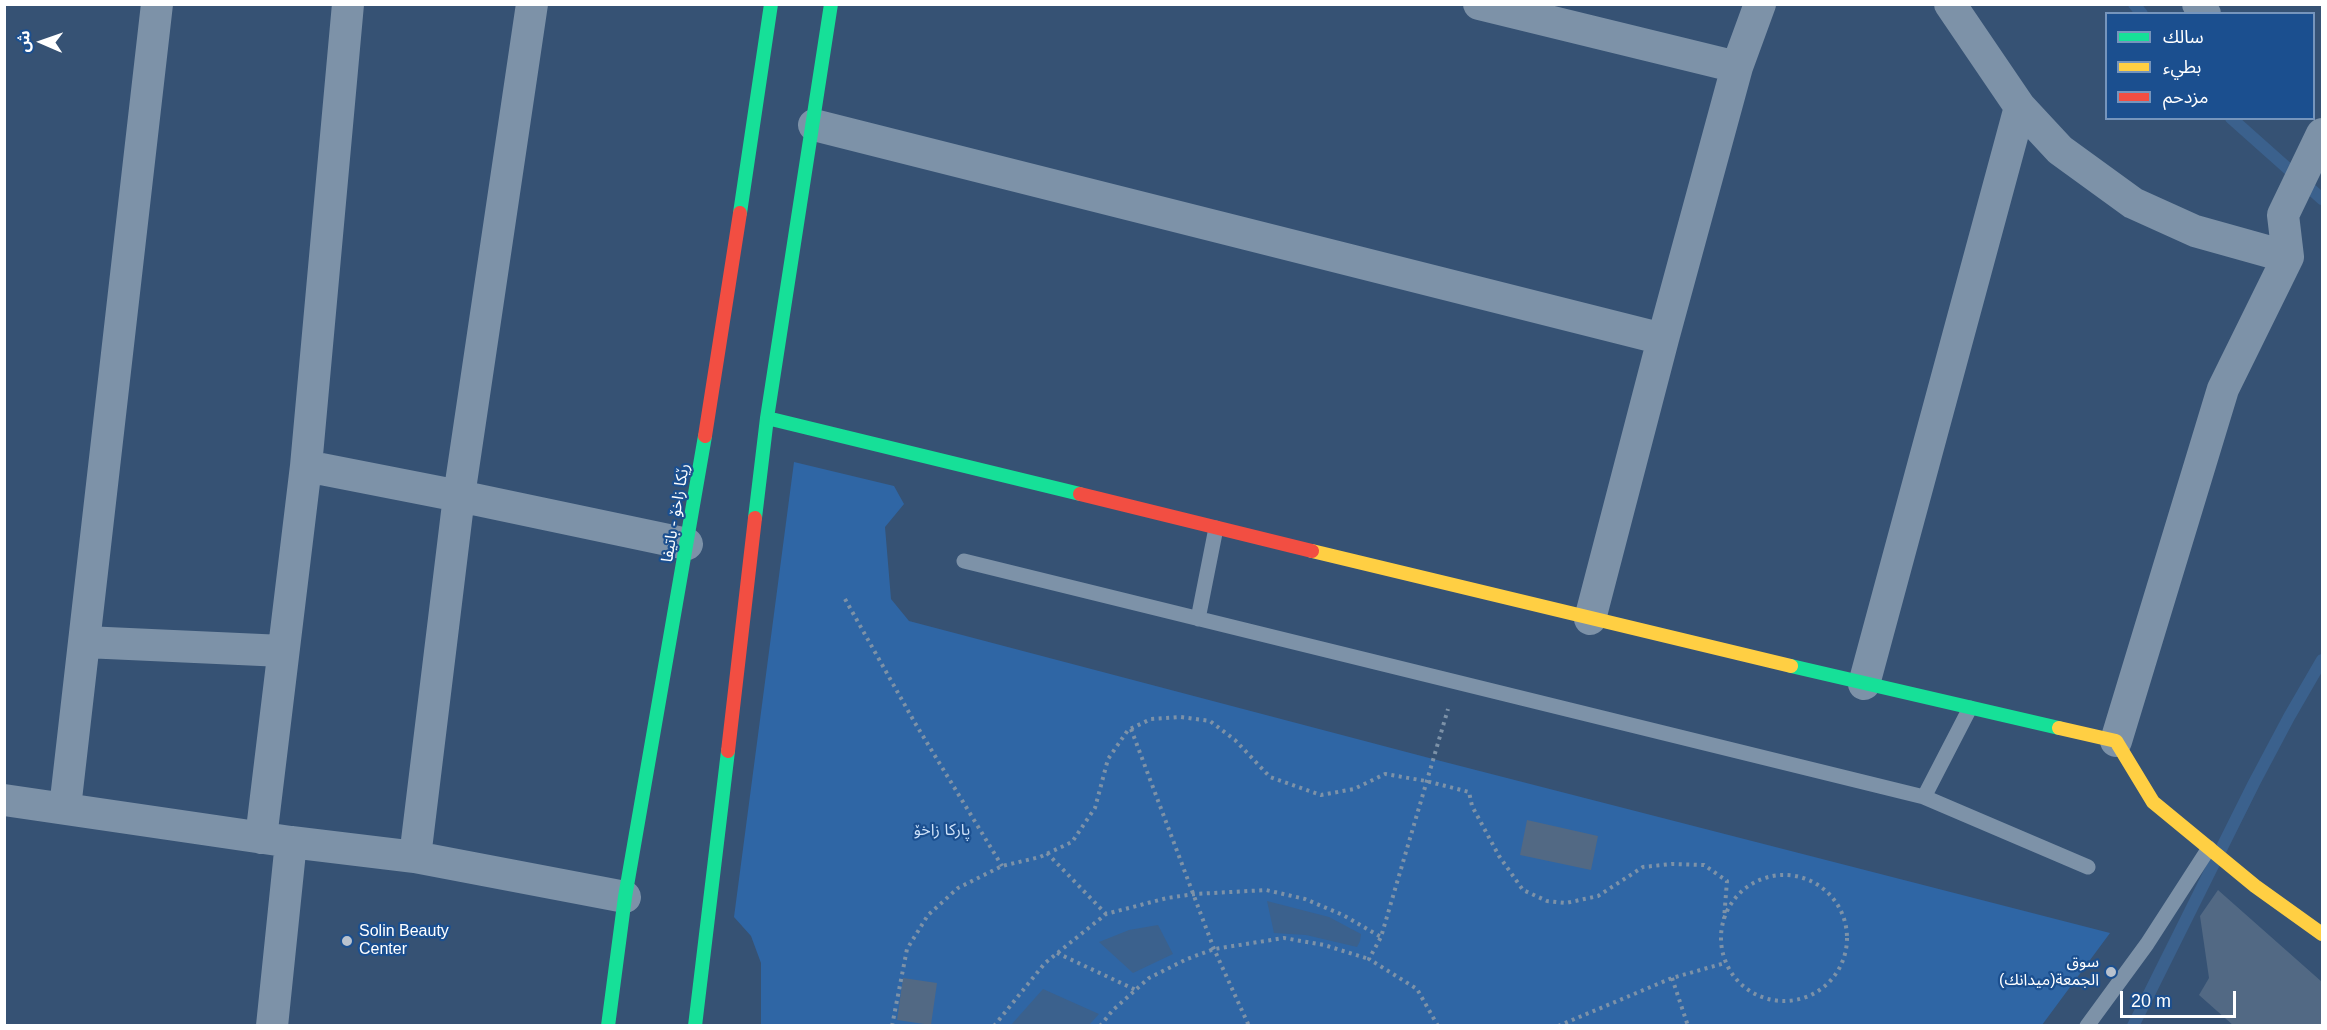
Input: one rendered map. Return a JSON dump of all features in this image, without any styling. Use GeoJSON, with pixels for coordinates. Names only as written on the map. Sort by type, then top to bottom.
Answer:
{"type":"FeatureCollection","features":[{"type":"Feature","properties":{"kind":"main road","name":"رێکا زاخۆ - باتیفا"},"geometry":{"type":"LineString","coordinates":[[609,1026],[625,897],[720,351],[771,4]]}},
{"type":"Feature","properties":{"kind":"main road"},"geometry":{"type":"LineString","coordinates":[[695,1026],[767,418],[831,4]]}},
{"type":"Feature","properties":{"kind":"main road"},"geometry":{"type":"LineString","coordinates":[[767,418],[1590,619],[2116,741],[2153,802],[2255,886],[2322,934]]}},
{"type":"Feature","properties":{"kind":"street"},"geometry":{"type":"LineString","coordinates":[[65,808],[157,4]]}},
{"type":"Feature","properties":{"kind":"street"},"geometry":{"type":"LineString","coordinates":[[272,1026],[283,651],[306,466],[348,4]]}},
{"type":"Feature","properties":{"kind":"street"},"geometry":{"type":"LineString","coordinates":[[415,857],[459,496],[532,4]]}},
{"type":"Feature","properties":{"kind":"street"},"geometry":{"type":"LineString","coordinates":[[1479,4],[1737,67]]}},
{"type":"Feature","properties":{"kind":"street"},"geometry":{"type":"LineString","coordinates":[[1590,619],[1737,67],[1760,4]]}},
{"type":"Feature","properties":{"kind":"street"},"geometry":{"type":"LineString","coordinates":[[1950,4],[2020,107],[2060,150],[2133,203],[2195,231],[2288,257]]}},
{"type":"Feature","properties":{"kind":"street"},"geometry":{"type":"LineString","coordinates":[[1864,684],[2020,107]]}},
{"type":"Feature","properties":{"kind":"street"},"geometry":{"type":"LineString","coordinates":[[814,125],[1663,339]]}},
{"type":"Feature","properties":{"kind":"street"},"geometry":{"type":"LineString","coordinates":[[2116,741],[2223,389],[2288,257],[2283,215],[2322,134]]}},
{"type":"Feature","properties":{"kind":"street"},"geometry":{"type":"LineString","coordinates":[[306,466],[687,544]]}},
{"type":"Feature","properties":{"kind":"street"},"geometry":{"type":"LineString","coordinates":[[85,642],[283,651]]}},
{"type":"Feature","properties":{"kind":"street"},"geometry":{"type":"LineString","coordinates":[[4,800],[276,840],[415,857],[625,897]]}},
{"type":"Feature","properties":{"kind":"lane"},"geometry":{"type":"LineString","coordinates":[[1198,619],[1216,528]]}},
{"type":"Feature","properties":{"kind":"lane"},"geometry":{"type":"LineString","coordinates":[[964,561],[1924,797],[2088,867]]}},
{"type":"Feature","properties":{"kind":"lane"},"geometry":{"type":"LineString","coordinates":[[1924,797],[1970,708]]}},
{"type":"Feature","properties":{"kind":"lane"},"geometry":{"type":"LineString","coordinates":[[2087,1026],[2147,945],[2209,848]]}},
{"type":"Feature","properties":{"kind":"path"},"geometry":{"type":"LineString","coordinates":[[844,599],[915,723],[1002,866]]}},
{"type":"Feature","properties":{"kind":"path"},"geometry":{"type":"LineString","coordinates":[[1369,959],[1381,937],[1456,682]]}},
{"type":"Feature","properties":{"kind":"path"},"geometry":{"type":"LineString","coordinates":[[892,1026],[907,949],[928,915],[958,888],[1002,866],[1047,853],[1072,842],[1095,808],[1108,759],[1131,729],[1151,719],[1181,717],[1210,721],[1235,740],[1270,777],[1321,795],[1354,789],[1385,774],[1469,792],[1472,806],[1499,856],[1523,890],[1547,901],[1566,903],[1598,896],[1643,867],[1672,864],[1704,865],[1727,881],[1721,940],[1725,963],[1744,987],[1766,999],[1792,1002],[1810,996],[1832,981],[1843,963],[1847,950],[1847,924],[1836,900],[1820,885],[1802,877],[1774,875],[1752,883],[1732,902],[1724,920]]}},
{"type":"Feature","properties":{"kind":"path"},"geometry":{"type":"LineString","coordinates":[[1131,729],[1214,949],[1250,1026]]}},
{"type":"Feature","properties":{"kind":"path"},"geometry":{"type":"LineString","coordinates":[[1047,853],[1106,914]]}},
{"type":"Feature","properties":{"kind":"path"},"geometry":{"type":"LineString","coordinates":[[994,1026],[1045,963],[1106,914],[1167,898],[1266,890],[1305,899],[1343,915],[1381,937]]}},
{"type":"Feature","properties":{"kind":"path"},"geometry":{"type":"LineString","coordinates":[[1100,1026],[1113,1010],[1149,978],[1186,959],[1214,949],[1284,938],[1324,945],[1369,959],[1417,989],[1438,1026]]}},
{"type":"Feature","properties":{"kind":"path"},"geometry":{"type":"LineString","coordinates":[[1058,953],[1136,990]]}},
{"type":"Feature","properties":{"kind":"path"},"geometry":{"type":"LineString","coordinates":[[1558,1026],[1672,978],[1725,963]]}},
{"type":"Feature","properties":{"kind":"path"},"geometry":{"type":"LineString","coordinates":[[1672,978],[1688,1026]]}},
{"type":"Feature","properties":{"kind":"green space","name":"پارکا زاخۆ"},"geometry":{"type":"Polygon","coordinates":[[[794,462],[894,486],[904,504],[885,527],[891,599],[909,621],[1433,759],[2110,933],[2042,1025],[761,1026],[761,963],[751,936],[734,917],[794,462]]]}},
{"type":"Feature","properties":{"kind":"shaded area"},"geometry":{"type":"Polygon","coordinates":[[[1267,901],[1329,917],[1361,934],[1360,941],[1357,947],[1306,935],[1274,933],[1267,901]]]}},
{"type":"Feature","properties":{"kind":"shaded area"},"geometry":{"type":"Polygon","coordinates":[[[1158,925],[1173,954],[1133,973],[1099,942],[1129,930],[1158,925]]]}},
{"type":"Feature","properties":{"kind":"shaded area"},"geometry":{"type":"Polygon","coordinates":[[[1043,989],[1099,1014],[1089,1025],[1011,1025],[1043,989]]]}},
{"type":"Feature","properties":{"kind":"building"},"geometry":{"type":"Polygon","coordinates":[[[1527,820],[1598,836],[1591,870],[1520,855],[1527,820]]]}},
{"type":"Feature","properties":{"kind":"building"},"geometry":{"type":"Polygon","coordinates":[[[2218,890],[2322,982],[2322,1026],[2234,1026],[2199,995],[2209,978],[2200,916],[2218,890]]]}},
{"type":"Feature","properties":{"kind":"building"},"geometry":{"type":"Polygon","coordinates":[[[903,978],[937,983],[931,1025],[897,1020],[903,978]]]}},
{"type":"Feature","properties":{"kind":"waterway"},"geometry":{"type":"LineString","coordinates":[[2134,4],[2140,12]]}},
{"type":"Feature","properties":{"kind":"waterway"},"geometry":{"type":"LineString","coordinates":[[2233,120],[2322,199]]}},
{"type":"Feature","properties":{"kind":"waterway"},"geometry":{"type":"LineString","coordinates":[[2133,1026],[2254,783],[2322,660]]}},
{"type":"Feature","properties":{"kind":"traffic: fast"},"geometry":{"type":"LineString","coordinates":[[740,213],[771,4]]}},
{"type":"Feature","properties":{"kind":"traffic: fast"},"geometry":{"type":"LineString","coordinates":[[755,518],[767,418],[831,4]]}},
{"type":"Feature","properties":{"kind":"traffic: fast"},"geometry":{"type":"LineString","coordinates":[[767,418],[1080,494]]}},
{"type":"Feature","properties":{"kind":"traffic: fast"},"geometry":{"type":"LineString","coordinates":[[608,1026],[625,897],[705,436]]}},
{"type":"Feature","properties":{"kind":"traffic: fast"},"geometry":{"type":"LineString","coordinates":[[1791,666],[2059,728]]}},
{"type":"Feature","properties":{"kind":"traffic: fast"},"geometry":{"type":"LineString","coordinates":[[695,1026],[728,751]]}},
{"type":"Feature","properties":{"kind":"traffic: slow"},"geometry":{"type":"LineString","coordinates":[[1312,551],[1791,666]]}},
{"type":"Feature","properties":{"kind":"traffic: slow"},"geometry":{"type":"LineString","coordinates":[[2059,728],[2116,741],[2153,802],[2255,886],[2322,934]]}},
{"type":"Feature","properties":{"kind":"traffic: jam"},"geometry":{"type":"LineString","coordinates":[[705,436],[740,213]]}},
{"type":"Feature","properties":{"kind":"traffic: jam"},"geometry":{"type":"LineString","coordinates":[[1080,494],[1312,551]]}},
{"type":"Feature","properties":{"kind":"traffic: jam"},"geometry":{"type":"LineString","coordinates":[[728,751],[755,518]]}},
{"type":"Feature","properties":{"kind":"place","name":"Solin Beauty Center"},"geometry":{"type":"Point","coordinates":[347,941]}},
{"type":"Feature","properties":{"kind":"place","name":"سوق الجمعة(ميدانك)"},"geometry":{"type":"Point","coordinates":[2111,972]}}]}
